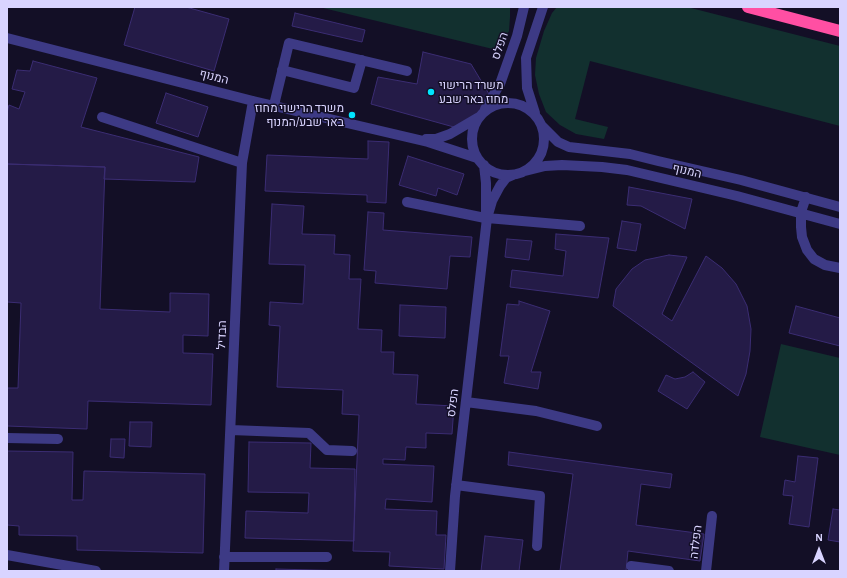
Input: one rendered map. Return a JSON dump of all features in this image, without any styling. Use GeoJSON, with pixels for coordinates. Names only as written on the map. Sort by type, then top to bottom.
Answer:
{"type":"FeatureCollection","features":[{"type":"Feature","properties":{"kind":"highway"},"geometry":{"type":"LineString","coordinates":[[748,7],[840,31]]}},
{"type":"Feature","properties":{"kind":"street","name":"הפלס"},"geometry":{"type":"LineString","coordinates":[[480,115],[500,84],[518,36],[524,7]]}},
{"type":"Feature","properties":{"kind":"street"},"geometry":{"type":"LineString","coordinates":[[536,115],[527,108],[510,103],[492,106],[480,115],[474,125],[472,142],[480,162],[492,171],[502,174],[513,174],[525,171],[533,165],[543,147],[544,136],[542,126],[536,115],[527,88],[526,64],[543,7]]}},
{"type":"Feature","properties":{"kind":"street","name":"המנוף"},"geometry":{"type":"LineString","coordinates":[[7,38],[274,106],[416,140],[480,162]]}},
{"type":"Feature","properties":{"kind":"street"},"geometry":{"type":"LineString","coordinates":[[274,106],[289,43],[407,71]]}},
{"type":"Feature","properties":{"kind":"street"},"geometry":{"type":"LineString","coordinates":[[282,70],[354,88],[362,60]]}},
{"type":"Feature","properties":{"kind":"street","name":"הבדיל"},"geometry":{"type":"LineString","coordinates":[[224,571],[242,163],[254,101]]}},
{"type":"Feature","properties":{"kind":"street","name":"המנוף"},"geometry":{"type":"LineString","coordinates":[[416,140],[436,139],[450,134],[480,115]]}},
{"type":"Feature","properties":{"kind":"street"},"geometry":{"type":"LineString","coordinates":[[102,117],[242,163]]}},
{"type":"Feature","properties":{"kind":"street","name":"המנוף"},"geometry":{"type":"LineString","coordinates":[[542,126],[558,142],[569,147],[630,154],[741,180],[840,207]]}},
{"type":"Feature","properties":{"kind":"street","name":"הפלס"},"geometry":{"type":"LineString","coordinates":[[450,571],[456,485],[485,238],[486,183],[480,162]]}},
{"type":"Feature","properties":{"kind":"street","name":"המנוף"},"geometry":{"type":"LineString","coordinates":[[525,171],[545,166],[562,165],[627,170],[801,212],[840,224]]}},
{"type":"Feature","properties":{"kind":"street","name":"הפלס"},"geometry":{"type":"LineString","coordinates":[[486,218],[492,201],[500,186],[506,178],[513,174]]}},
{"type":"Feature","properties":{"kind":"street"},"geometry":{"type":"LineString","coordinates":[[806,197],[801,212],[802,237],[807,250],[814,259],[825,265],[840,268]]}},
{"type":"Feature","properties":{"kind":"street"},"geometry":{"type":"LineString","coordinates":[[407,202],[486,218],[580,226]]}},
{"type":"Feature","properties":{"kind":"street"},"geometry":{"type":"LineString","coordinates":[[466,402],[536,411],[597,426]]}},
{"type":"Feature","properties":{"kind":"street"},"geometry":{"type":"LineString","coordinates":[[231,430],[309,433],[327,450],[352,451]]}},
{"type":"Feature","properties":{"kind":"street"},"geometry":{"type":"LineString","coordinates":[[7,438],[58,439]]}},
{"type":"Feature","properties":{"kind":"street"},"geometry":{"type":"LineString","coordinates":[[456,485],[540,496],[537,546]]}},
{"type":"Feature","properties":{"kind":"street","name":"הפלדה"},"geometry":{"type":"LineString","coordinates":[[706,571],[712,516]]}},
{"type":"Feature","properties":{"kind":"street"},"geometry":{"type":"LineString","coordinates":[[7,555],[96,571]]}},
{"type":"Feature","properties":{"kind":"street"},"geometry":{"type":"LineString","coordinates":[[224,557],[327,557]]}},
{"type":"Feature","properties":{"kind":"street"},"geometry":{"type":"LineString","coordinates":[[631,566],[669,571]]}},
{"type":"Feature","properties":{"kind":"green space"},"geometry":{"type":"Polygon","coordinates":[[[319,7],[510,7],[509,31],[497,50],[319,7]]]}},
{"type":"Feature","properties":{"kind":"green space"},"geometry":{"type":"Polygon","coordinates":[[[557,7],[687,7],[840,46],[840,126],[590,61],[575,119],[608,127],[604,139],[576,134],[560,125],[546,112],[539,94],[535,75],[536,58],[544,31],[552,13],[557,7]]]}},
{"type":"Feature","properties":{"kind":"green space"},"geometry":{"type":"Polygon","coordinates":[[[781,344],[840,358],[840,455],[760,437],[781,344]]]}},
{"type":"Feature","properties":{"kind":"building"},"geometry":{"type":"Polygon","coordinates":[[[135,7],[186,7],[229,19],[214,71],[124,45],[135,7]]]}},
{"type":"Feature","properties":{"kind":"building"},"geometry":{"type":"Polygon","coordinates":[[[295,13],[365,30],[362,42],[292,26],[295,13]]]}},
{"type":"Feature","properties":{"kind":"building","name":"משרד הרישוי מחוז באר שבע"},"geometry":{"type":"Polygon","coordinates":[[[423,52],[471,64],[492,99],[461,129],[371,104],[378,77],[417,84],[423,52]]]}},
{"type":"Feature","properties":{"kind":"building"},"geometry":{"type":"Polygon","coordinates":[[[33,61],[97,78],[81,127],[199,157],[195,182],[104,179],[105,167],[7,164],[7,113],[9,105],[19,109],[25,92],[12,89],[17,70],[30,71],[33,61]]]}},
{"type":"Feature","properties":{"kind":"building"},"geometry":{"type":"Polygon","coordinates":[[[166,93],[208,107],[198,137],[156,123],[166,93]]]}},
{"type":"Feature","properties":{"kind":"building"},"geometry":{"type":"Polygon","coordinates":[[[368,141],[389,142],[386,203],[367,202],[367,195],[265,191],[267,155],[368,159],[368,141]]]}},
{"type":"Feature","properties":{"kind":"building"},"geometry":{"type":"Polygon","coordinates":[[[408,156],[464,174],[457,195],[438,188],[436,196],[399,185],[408,156]]]}},
{"type":"Feature","properties":{"kind":"building"},"geometry":{"type":"Polygon","coordinates":[[[7,164],[105,167],[100,309],[170,312],[170,293],[209,294],[208,336],[183,335],[183,353],[213,354],[211,405],[88,401],[87,429],[7,426],[7,388],[18,388],[21,303],[7,302],[7,164]]]}},
{"type":"Feature","properties":{"kind":"building"},"geometry":{"type":"Polygon","coordinates":[[[629,187],[692,199],[685,229],[641,206],[627,205],[629,187]]]}},
{"type":"Feature","properties":{"kind":"building"},"geometry":{"type":"Polygon","coordinates":[[[272,204],[304,206],[302,234],[335,235],[334,254],[350,255],[349,279],[361,279],[358,329],[382,330],[381,352],[394,352],[393,374],[418,375],[416,404],[454,406],[452,434],[426,433],[426,448],[406,447],[405,460],[383,459],[383,464],[434,466],[432,502],[386,499],[385,509],[437,511],[436,535],[446,535],[444,569],[389,566],[390,552],[353,551],[359,415],[342,414],[343,390],[277,387],[280,326],[269,325],[270,302],[303,304],[305,265],[269,264],[272,204]]]}},
{"type":"Feature","properties":{"kind":"building"},"geometry":{"type":"Polygon","coordinates":[[[368,212],[384,213],[383,230],[472,237],[470,257],[450,256],[447,289],[375,283],[376,271],[364,270],[368,212]]]}},
{"type":"Feature","properties":{"kind":"building"},"geometry":{"type":"Polygon","coordinates":[[[622,221],[641,224],[636,251],[617,248],[622,221]]]}},
{"type":"Feature","properties":{"kind":"building"},"geometry":{"type":"Polygon","coordinates":[[[556,234],[609,238],[598,298],[510,287],[512,270],[563,276],[566,251],[555,249],[556,234]]]}},
{"type":"Feature","properties":{"kind":"building"},"geometry":{"type":"Polygon","coordinates":[[[507,239],[532,241],[529,260],[505,257],[507,239]]]}},
{"type":"Feature","properties":{"kind":"building"},"geometry":{"type":"Polygon","coordinates":[[[669,255],[687,257],[662,314],[672,321],[706,256],[722,268],[736,284],[747,306],[751,329],[750,351],[746,374],[738,396],[613,306],[616,289],[632,269],[645,260],[669,255]]]}},
{"type":"Feature","properties":{"kind":"building"},"geometry":{"type":"Polygon","coordinates":[[[519,301],[550,311],[531,372],[541,372],[538,389],[504,383],[509,356],[500,356],[507,304],[519,305],[519,301]]]}},
{"type":"Feature","properties":{"kind":"building"},"geometry":{"type":"Polygon","coordinates":[[[400,305],[446,307],[445,338],[399,336],[400,305]]]}},
{"type":"Feature","properties":{"kind":"building"},"geometry":{"type":"Polygon","coordinates":[[[796,306],[840,318],[840,346],[789,333],[796,306]]]}},
{"type":"Feature","properties":{"kind":"building"},"geometry":{"type":"Polygon","coordinates":[[[693,372],[705,382],[687,409],[658,391],[666,375],[675,379],[685,377],[693,372]]]}},
{"type":"Feature","properties":{"kind":"building"},"geometry":{"type":"Polygon","coordinates":[[[130,422],[152,422],[151,447],[129,446],[130,422]]]}},
{"type":"Feature","properties":{"kind":"building"},"geometry":{"type":"Polygon","coordinates":[[[111,439],[125,439],[124,458],[110,457],[111,439]]]}},
{"type":"Feature","properties":{"kind":"building"},"geometry":{"type":"Polygon","coordinates":[[[249,442],[311,443],[310,468],[355,469],[354,541],[245,538],[246,511],[308,513],[309,493],[248,492],[249,442]]]}},
{"type":"Feature","properties":{"kind":"building"},"geometry":{"type":"Polygon","coordinates":[[[7,451],[73,452],[72,500],[83,500],[84,471],[205,474],[203,553],[77,550],[77,536],[19,535],[19,526],[7,525],[7,451]]]}},
{"type":"Feature","properties":{"kind":"building"},"geometry":{"type":"Polygon","coordinates":[[[509,452],[672,474],[670,488],[641,484],[636,525],[704,534],[700,561],[628,551],[626,571],[560,571],[573,474],[508,465],[509,452]]]}},
{"type":"Feature","properties":{"kind":"building"},"geometry":{"type":"Polygon","coordinates":[[[798,456],[818,458],[809,527],[789,524],[793,496],[783,495],[785,480],[795,482],[798,456]]]}},
{"type":"Feature","properties":{"kind":"building"},"geometry":{"type":"Polygon","coordinates":[[[833,509],[840,510],[840,542],[828,540],[833,509]]]}},
{"type":"Feature","properties":{"kind":"building"},"geometry":{"type":"Polygon","coordinates":[[[485,536],[523,540],[519,571],[481,571],[485,536]]]}},
{"type":"Feature","properties":{"kind":"building"},"geometry":{"type":"Polygon","coordinates":[[[276,569],[350,571],[276,571],[276,569]]]}},
{"type":"Feature","properties":{"kind":"place","name":"משרד הרישוי מחוז באר שבע"},"geometry":{"type":"Point","coordinates":[431,92]}},
{"type":"Feature","properties":{"kind":"place","name":"משרד הרישוי מחוז באר שבע/המנוף"},"geometry":{"type":"Point","coordinates":[352,115]}}]}
